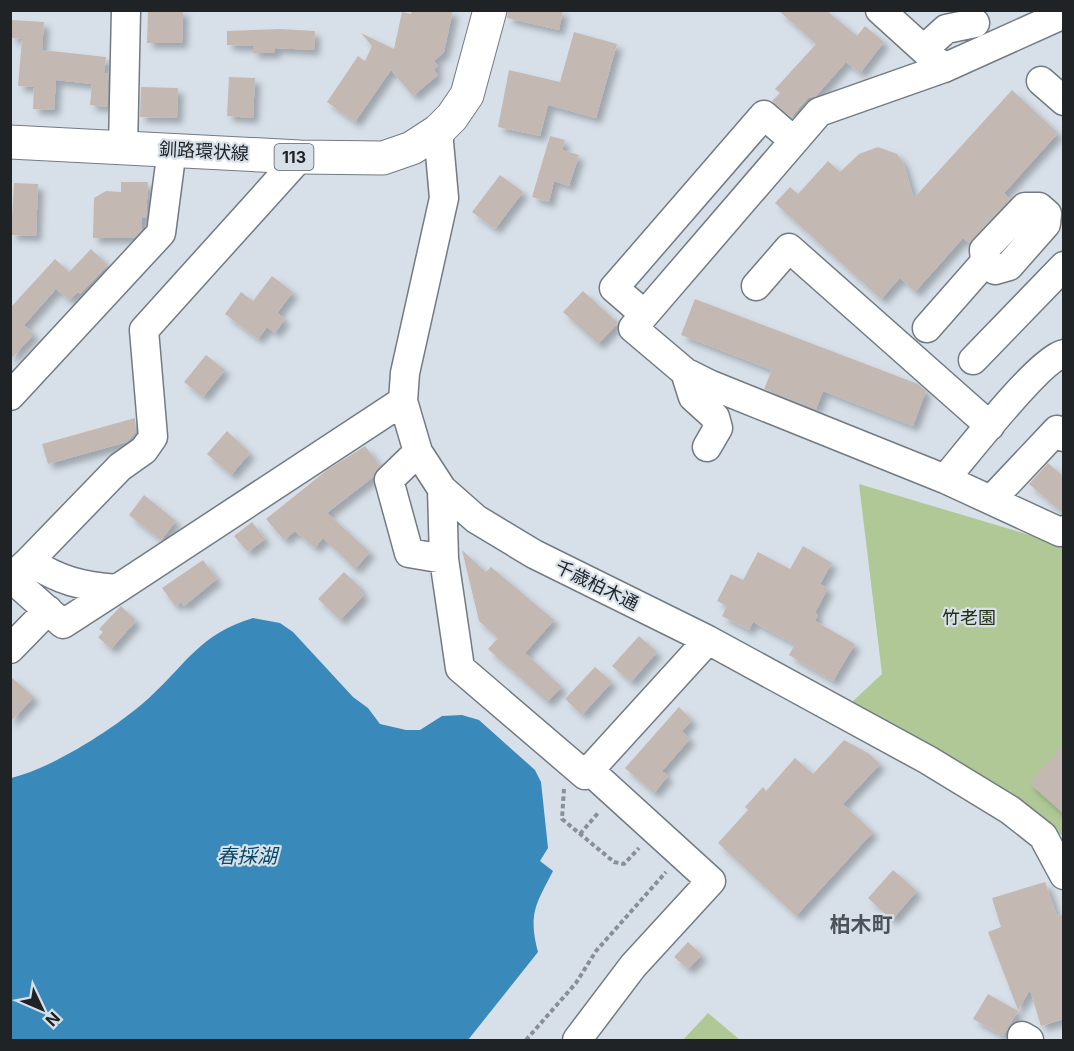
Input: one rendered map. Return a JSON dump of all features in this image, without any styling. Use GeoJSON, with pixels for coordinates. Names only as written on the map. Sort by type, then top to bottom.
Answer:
{"type":"FeatureCollection","features":[{"type":"Feature","properties":{"kind":"main road","name":"釧路環状線"},"geometry":{"type":"LineString","coordinates":[[10,142],[300,158],[383,158],[412,147],[438,131],[467,95],[490,10]]}},
{"type":"Feature","properties":{"kind":"street"},"geometry":{"type":"LineString","coordinates":[[123,147],[126,10]]}},
{"type":"Feature","properties":{"kind":"street"},"geometry":{"type":"LineString","coordinates":[[880,10],[934,58]]}},
{"type":"Feature","properties":{"kind":"street"},"geometry":{"type":"LineString","coordinates":[[1064,14],[934,58],[819,112],[633,328],[685,372],[711,386],[945,479],[1060,532],[1064,530]]}},
{"type":"Feature","properties":{"kind":"street"},"geometry":{"type":"LineString","coordinates":[[934,58],[946,28],[975,23]]}},
{"type":"Feature","properties":{"kind":"street"},"geometry":{"type":"LineString","coordinates":[[1041,81],[1064,101]]}},
{"type":"Feature","properties":{"kind":"street"},"geometry":{"type":"LineString","coordinates":[[644,314],[614,288],[764,115],[794,141]]}},
{"type":"Feature","properties":{"kind":"street","name":"千歳柏木通"},"geometry":{"type":"LineString","coordinates":[[438,131],[444,198],[405,373],[403,400],[418,452],[442,489],[476,519],[534,554],[708,640],[928,760],[1010,810],[1043,836],[1064,875]]}},
{"type":"Feature","properties":{"kind":"street"},"geometry":{"type":"LineString","coordinates":[[10,396],[161,233],[172,150]]}},
{"type":"Feature","properties":{"kind":"street"},"geometry":{"type":"LineString","coordinates":[[300,158],[144,330],[153,437],[144,450],[120,467],[11,578],[63,624],[403,400]]}},
{"type":"Feature","properties":{"kind":"street"},"geometry":{"type":"LineString","coordinates":[[927,328],[985,262],[984,250],[1025,207],[1040,207],[1047,214],[1046,224],[1009,266],[995,270],[985,262]]}},
{"type":"Feature","properties":{"kind":"street"},"geometry":{"type":"LineString","coordinates":[[756,286],[789,248],[990,426]]}},
{"type":"Feature","properties":{"kind":"street"},"geometry":{"type":"LineString","coordinates":[[973,360],[1060,276],[1024,249]]}},
{"type":"Feature","properties":{"kind":"street"},"geometry":{"type":"LineString","coordinates":[[945,479],[1029,381],[1055,355],[1064,354]]}},
{"type":"Feature","properties":{"kind":"street"},"geometry":{"type":"LineString","coordinates":[[685,372],[693,397],[715,417],[718,428],[707,447]]}},
{"type":"Feature","properties":{"kind":"street"},"geometry":{"type":"LineString","coordinates":[[991,500],[1056,430],[1064,437]]}},
{"type":"Feature","properties":{"kind":"street"},"geometry":{"type":"LineString","coordinates":[[418,452],[389,480],[409,553],[444,559]]}},
{"type":"Feature","properties":{"kind":"street"},"geometry":{"type":"LineString","coordinates":[[442,489],[444,559],[460,668],[585,775],[575,781]]}},
{"type":"Feature","properties":{"kind":"street"},"geometry":{"type":"LineString","coordinates":[[29,561],[56,578],[87,587],[117,589]]}},
{"type":"Feature","properties":{"kind":"street"},"geometry":{"type":"LineString","coordinates":[[10,649],[48,610]]}},
{"type":"Feature","properties":{"kind":"street"},"geometry":{"type":"LineString","coordinates":[[575,781],[708,640]]}},
{"type":"Feature","properties":{"kind":"street"},"geometry":{"type":"LineString","coordinates":[[575,781],[711,881],[633,966],[577,1041]]}},
{"type":"Feature","properties":{"kind":"path"},"geometry":{"type":"LineString","coordinates":[[564,788],[562,819],[614,862],[624,864],[639,848]]}},
{"type":"Feature","properties":{"kind":"path"},"geometry":{"type":"LineString","coordinates":[[590,805],[607,819]]}},
{"type":"Feature","properties":{"kind":"path"},"geometry":{"type":"LineString","coordinates":[[580,834],[599,812]]}},
{"type":"Feature","properties":{"kind":"path"},"geometry":{"type":"LineString","coordinates":[[631,841],[646,854]]}},
{"type":"Feature","properties":{"kind":"path"},"geometry":{"type":"LineString","coordinates":[[526,1041],[576,984],[596,951],[666,871],[659,865]]}},
{"type":"Feature","properties":{"kind":"green space","name":"竹老園"},"geometry":{"type":"Polygon","coordinates":[[[859,484],[1063,545],[1063,836],[852,702],[882,674],[859,484]]]}},
{"type":"Feature","properties":{"kind":"green space"},"geometry":{"type":"Polygon","coordinates":[[[708,1013],[740,1040],[683,1040],[708,1013]]]}},
{"type":"Feature","properties":{"kind":"water","name":"春採湖"},"geometry":{"type":"Polygon","coordinates":[[[253,618],[280,623],[293,632],[353,697],[368,708],[380,724],[406,730],[420,730],[442,716],[462,715],[479,720],[535,770],[541,782],[548,848],[540,861],[553,871],[535,910],[534,928],[538,952],[468,1040],[11,1040],[11,778],[46,765],[84,745],[136,709],[207,641],[253,618]]]}},
{"type":"Feature","properties":{"kind":"building"},"geometry":{"type":"Polygon","coordinates":[[[148,10],[183,10],[182,43],[147,43],[148,10]]]}},
{"type":"Feature","properties":{"kind":"building"},"geometry":{"type":"Polygon","coordinates":[[[412,10],[453,10],[444,52],[434,61],[438,66],[434,70],[438,75],[413,96],[391,70],[355,122],[327,102],[358,56],[365,61],[372,46],[361,33],[394,49],[402,12],[411,14],[412,10]]]}},
{"type":"Feature","properties":{"kind":"building"},"geometry":{"type":"Polygon","coordinates":[[[508,10],[563,10],[559,30],[507,18],[508,10]]]}},
{"type":"Feature","properties":{"kind":"building"},"geometry":{"type":"Polygon","coordinates":[[[778,10],[826,10],[857,36],[865,26],[884,42],[860,73],[846,62],[816,96],[808,98],[791,117],[772,101],[780,93],[775,89],[816,44],[778,10]]]}},
{"type":"Feature","properties":{"kind":"building"},"geometry":{"type":"Polygon","coordinates":[[[12,20],[44,22],[42,50],[106,57],[104,73],[108,74],[107,107],[90,105],[92,84],[56,80],[54,110],[33,109],[34,87],[18,86],[22,39],[11,38],[12,20]]]}},
{"type":"Feature","properties":{"kind":"building"},"geometry":{"type":"Polygon","coordinates":[[[280,29],[315,31],[314,50],[275,48],[275,53],[253,53],[253,46],[227,45],[227,31],[280,29]]]}},
{"type":"Feature","properties":{"kind":"building"},"geometry":{"type":"Polygon","coordinates":[[[574,32],[617,44],[596,118],[548,105],[540,136],[498,127],[509,70],[560,82],[574,32]]]}},
{"type":"Feature","properties":{"kind":"building"},"geometry":{"type":"Polygon","coordinates":[[[229,77],[255,78],[253,118],[227,116],[229,77]]]}},
{"type":"Feature","properties":{"kind":"building"},"geometry":{"type":"Polygon","coordinates":[[[141,87],[178,88],[177,118],[140,117],[141,87]]]}},
{"type":"Feature","properties":{"kind":"building"},"geometry":{"type":"Polygon","coordinates":[[[1012,90],[1058,133],[1004,193],[1010,199],[969,243],[963,238],[915,292],[900,278],[881,299],[775,203],[790,187],[798,194],[828,161],[840,172],[859,154],[878,147],[897,154],[903,162],[914,198],[1012,90]]]}},
{"type":"Feature","properties":{"kind":"building"},"geometry":{"type":"Polygon","coordinates":[[[550,136],[565,140],[562,150],[579,155],[569,186],[554,181],[549,202],[532,197],[550,136]]]}},
{"type":"Feature","properties":{"kind":"building"},"geometry":{"type":"Polygon","coordinates":[[[500,175],[523,192],[495,229],[472,212],[500,175]]]}},
{"type":"Feature","properties":{"kind":"building"},"geometry":{"type":"Polygon","coordinates":[[[121,182],[148,182],[146,218],[142,218],[142,230],[134,238],[93,238],[94,198],[106,191],[121,192],[121,182]]]}},
{"type":"Feature","properties":{"kind":"building"},"geometry":{"type":"Polygon","coordinates":[[[14,183],[38,184],[36,236],[11,235],[14,183]]]}},
{"type":"Feature","properties":{"kind":"building"},"geometry":{"type":"Polygon","coordinates":[[[91,249],[108,265],[80,294],[78,292],[69,300],[56,289],[24,325],[34,334],[10,360],[10,308],[55,259],[69,272],[91,249]]]}},
{"type":"Feature","properties":{"kind":"building"},"geometry":{"type":"Polygon","coordinates":[[[272,276],[293,292],[277,313],[285,319],[275,333],[267,327],[258,339],[225,314],[241,292],[253,301],[272,276]]]}},
{"type":"Feature","properties":{"kind":"building"},"geometry":{"type":"Polygon","coordinates":[[[583,291],[618,323],[598,344],[563,312],[583,291]]]}},
{"type":"Feature","properties":{"kind":"building"},"geometry":{"type":"Polygon","coordinates":[[[695,299],[918,384],[926,391],[913,426],[823,391],[816,409],[764,389],[772,370],[681,335],[695,299]]]}},
{"type":"Feature","properties":{"kind":"building"},"geometry":{"type":"Polygon","coordinates":[[[206,355],[225,370],[203,397],[184,382],[206,355]]]}},
{"type":"Feature","properties":{"kind":"building"},"geometry":{"type":"Polygon","coordinates":[[[135,418],[136,432],[127,442],[48,464],[42,444],[135,418]]]}},
{"type":"Feature","properties":{"kind":"building"},"geometry":{"type":"Polygon","coordinates":[[[227,431],[250,453],[231,475],[207,454],[227,431]]]}},
{"type":"Feature","properties":{"kind":"building"},"geometry":{"type":"Polygon","coordinates":[[[365,446],[380,466],[373,477],[327,513],[370,552],[355,569],[323,538],[315,548],[295,531],[284,540],[266,519],[327,470],[365,446]]]}},
{"type":"Feature","properties":{"kind":"building"},"geometry":{"type":"Polygon","coordinates":[[[1048,463],[1064,477],[1064,514],[1029,484],[1048,463]]]}},
{"type":"Feature","properties":{"kind":"building"},"geometry":{"type":"Polygon","coordinates":[[[144,495],[176,521],[161,540],[129,515],[144,495]]]}},
{"type":"Feature","properties":{"kind":"building"},"geometry":{"type":"Polygon","coordinates":[[[252,522],[265,539],[248,552],[234,536],[252,522]]]}},
{"type":"Feature","properties":{"kind":"building"},"geometry":{"type":"Polygon","coordinates":[[[803,546],[832,563],[820,584],[828,588],[815,613],[818,615],[815,621],[855,644],[833,681],[789,655],[795,644],[753,622],[749,630],[722,616],[727,606],[717,601],[731,574],[743,580],[758,552],[790,569],[803,546]]]}},
{"type":"Feature","properties":{"kind":"building"},"geometry":{"type":"Polygon","coordinates":[[[462,550],[486,572],[491,567],[554,620],[525,653],[562,687],[547,702],[488,649],[498,638],[479,621],[462,550]]]}},
{"type":"Feature","properties":{"kind":"building"},"geometry":{"type":"Polygon","coordinates":[[[203,560],[217,579],[184,606],[181,602],[175,606],[162,588],[203,560]]]}},
{"type":"Feature","properties":{"kind":"building"},"geometry":{"type":"Polygon","coordinates":[[[344,572],[361,588],[359,590],[364,595],[340,620],[318,599],[344,572]]]}},
{"type":"Feature","properties":{"kind":"building"},"geometry":{"type":"Polygon","coordinates":[[[121,606],[136,621],[111,649],[98,637],[103,632],[99,629],[121,606]]]}},
{"type":"Feature","properties":{"kind":"building"},"geometry":{"type":"Polygon","coordinates":[[[639,636],[657,652],[631,682],[612,666],[639,636]]]}},
{"type":"Feature","properties":{"kind":"building"},"geometry":{"type":"Polygon","coordinates":[[[595,667],[612,682],[582,715],[565,699],[595,667]]]}},
{"type":"Feature","properties":{"kind":"building"},"geometry":{"type":"Polygon","coordinates":[[[10,676],[34,697],[10,722],[10,676]]]}},
{"type":"Feature","properties":{"kind":"building"},"geometry":{"type":"Polygon","coordinates":[[[679,707],[692,720],[682,731],[690,739],[662,771],[668,776],[654,793],[625,768],[679,707]]]}},
{"type":"Feature","properties":{"kind":"building"},"geometry":{"type":"Polygon","coordinates":[[[844,740],[868,753],[880,764],[843,804],[873,832],[796,916],[718,843],[748,810],[745,807],[763,787],[766,791],[795,758],[813,774],[844,740]]]}},
{"type":"Feature","properties":{"kind":"building"},"geometry":{"type":"Polygon","coordinates":[[[1064,744],[1064,814],[1029,783],[1064,744]]]}},
{"type":"Feature","properties":{"kind":"building"},"geometry":{"type":"Polygon","coordinates":[[[893,870],[917,891],[892,920],[868,898],[893,870]]]}},
{"type":"Feature","properties":{"kind":"building"},"geometry":{"type":"Polygon","coordinates":[[[1045,882],[1057,916],[1064,914],[1064,1019],[1041,1026],[1030,990],[1018,1010],[988,932],[1001,927],[992,898],[1045,882]]]}},
{"type":"Feature","properties":{"kind":"building"},"geometry":{"type":"Polygon","coordinates":[[[688,942],[702,955],[688,969],[674,957],[688,942]]]}},
{"type":"Feature","properties":{"kind":"building"},"geometry":{"type":"Polygon","coordinates":[[[988,994],[1018,1011],[1003,1036],[973,1019],[988,994]]]}},
{"type":"Feature","properties":{"kind":"district","name":"柏木町"},"geometry":{"type":"Point","coordinates":[861,924]}}]}
